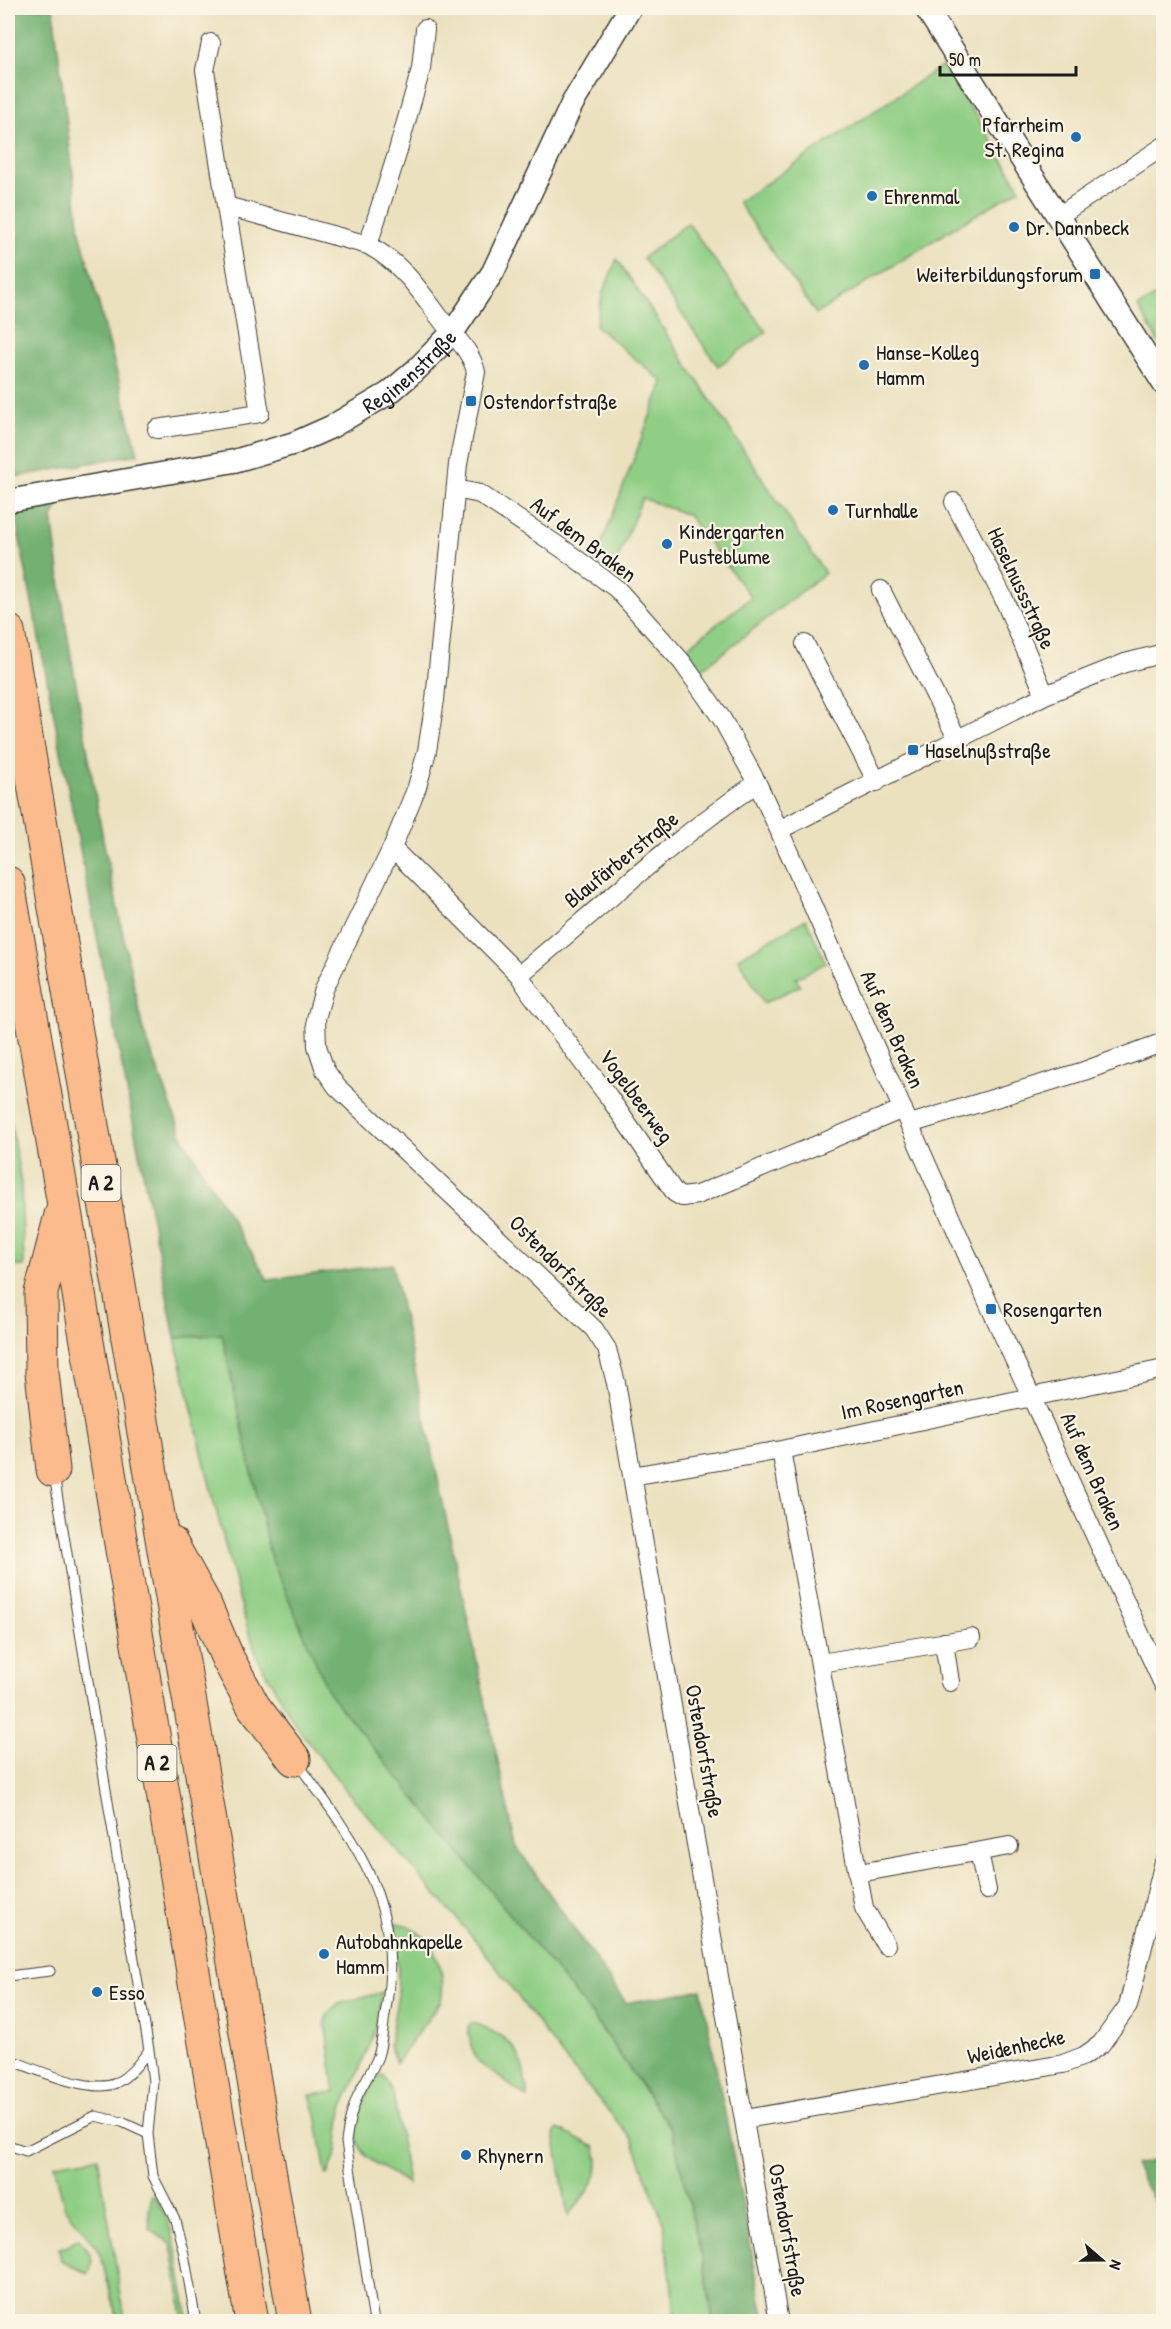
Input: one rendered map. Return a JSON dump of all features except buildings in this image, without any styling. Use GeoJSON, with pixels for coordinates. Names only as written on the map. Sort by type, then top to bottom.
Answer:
{"type":"FeatureCollection","features":[{"type":"Feature","properties":{"kind":"highway","name":"A 2"},"geometry":{"type":"LineString","coordinates":[[8,631],[295,2322]]}},
{"type":"Feature","properties":{"kind":"highway","name":"A 2"},"geometry":{"type":"LineString","coordinates":[[8,883],[252,2322]]}},
{"type":"Feature","properties":{"kind":"highway"},"geometry":{"type":"LineString","coordinates":[[53,1470],[42,1372],[41,1293],[64,1205]]}},
{"type":"Feature","properties":{"kind":"highway"},"geometry":{"type":"LineString","coordinates":[[159,1521],[204,1603],[228,1659],[254,1707],[294,1759]]}},
{"type":"Feature","properties":{"kind":"street","name":"Reginenstraße"},"geometry":{"type":"LineString","coordinates":[[8,501],[234,461],[295,443],[331,428],[389,393],[417,369],[453,332],[494,272],[572,104],[630,8]]}},
{"type":"Feature","properties":{"kind":"street"},"geometry":{"type":"LineString","coordinates":[[926,8],[1164,384]]}},
{"type":"Feature","properties":{"kind":"street"},"geometry":{"type":"LineString","coordinates":[[369,245],[398,154],[421,69],[425,29]]}},
{"type":"Feature","properties":{"kind":"street"},"geometry":{"type":"LineString","coordinates":[[157,429],[260,413],[205,70],[211,43]]}},
{"type":"Feature","properties":{"kind":"street"},"geometry":{"type":"LineString","coordinates":[[1057,217],[1164,146]]}},
{"type":"Feature","properties":{"kind":"street","name":"Ostendorfstraße"},"geometry":{"type":"LineString","coordinates":[[226,206],[369,245],[387,255],[402,269],[473,358],[476,372],[461,442],[428,751],[417,787],[392,848],[324,989],[316,1019],[317,1046],[325,1070],[337,1087],[594,1329],[607,1349],[616,1383],[779,2322]]}},
{"type":"Feature","properties":{"kind":"street","name":"Auf dem Braken"},"geometry":{"type":"LineString","coordinates":[[456,489],[480,494],[563,549],[617,589],[682,662],[722,719],[757,783],[779,830],[992,1309],[1164,1686]]}},
{"type":"Feature","properties":{"kind":"street","name":"Haselnussstraße"},"geometry":{"type":"LineString","coordinates":[[954,502],[1003,597],[1045,695]]}},
{"type":"Feature","properties":{"kind":"street"},"geometry":{"type":"LineString","coordinates":[[881,590],[958,740]]}},
{"type":"Feature","properties":{"kind":"street"},"geometry":{"type":"LineString","coordinates":[[805,644],[877,782]]}},
{"type":"Feature","properties":{"kind":"street"},"geometry":{"type":"LineString","coordinates":[[779,830],[1045,695],[1125,663],[1164,653]]}},
{"type":"Feature","properties":{"kind":"street","name":"Blaufärberstraße"},"geometry":{"type":"LineString","coordinates":[[519,975],[728,802],[757,783]]}},
{"type":"Feature","properties":{"kind":"street","name":"Vogelbeerweg"},"geometry":{"type":"LineString","coordinates":[[392,848],[519,975],[647,1150],[675,1194],[682,1197],[697,1195],[907,1117],[1084,1071],[1164,1042]]}},
{"type":"Feature","properties":{"kind":"street","name":"Im Rosengarten"},"geometry":{"type":"LineString","coordinates":[[632,1476],[781,1450],[1164,1369]]}},
{"type":"Feature","properties":{"kind":"street"},"geometry":{"type":"LineString","coordinates":[[781,1450],[864,1908],[886,1945]]}},
{"type":"Feature","properties":{"kind":"street"},"geometry":{"type":"LineString","coordinates":[[820,1663],[971,1638]]}},
{"type":"Feature","properties":{"kind":"street"},"geometry":{"type":"LineString","coordinates":[[944,1642],[950,1682]]}},
{"type":"Feature","properties":{"kind":"street"},"geometry":{"type":"LineString","coordinates":[[859,1873],[1009,1846]]}},
{"type":"Feature","properties":{"kind":"street"},"geometry":{"type":"LineString","coordinates":[[979,1852],[987,1890]]}},
{"type":"Feature","properties":{"kind":"street","name":"Weidenhecke"},"geometry":{"type":"LineString","coordinates":[[745,2119],[1063,2064],[1084,2056],[1101,2044],[1128,2006],[1164,1862]]}},
{"type":"Feature","properties":{"kind":"lane"},"geometry":{"type":"LineString","coordinates":[[53,1470],[150,2050],[153,2082],[148,2134],[153,2176],[175,2219],[184,2254],[196,2322]]}},
{"type":"Feature","properties":{"kind":"lane"},"geometry":{"type":"LineString","coordinates":[[294,1759],[345,1828],[362,1858],[380,1900],[391,1960],[388,1998],[378,2056],[357,2096],[349,2118],[346,2142],[374,2322]]}},
{"type":"Feature","properties":{"kind":"lane"},"geometry":{"type":"LineString","coordinates":[[8,1976],[50,1971]]}},
{"type":"Feature","properties":{"kind":"lane"},"geometry":{"type":"LineString","coordinates":[[8,2059],[97,2087],[114,2084],[130,2074],[150,2050]]}},
{"type":"Feature","properties":{"kind":"lane"},"geometry":{"type":"LineString","coordinates":[[8,2145],[26,2151],[95,2116],[122,2122],[148,2134]]}},
{"type":"Feature","properties":{"kind":"green space"},"geometry":{"type":"Polygon","coordinates":[[[8,8],[53,8],[80,232],[138,454],[9,478],[8,8]]]}},
{"type":"Feature","properties":{"kind":"green space"},"geometry":{"type":"Polygon","coordinates":[[[942,66],[986,131],[1020,189],[816,314],[738,202],[942,66]]]}},
{"type":"Feature","properties":{"kind":"green space"},"geometry":{"type":"Polygon","coordinates":[[[688,223],[766,332],[718,366],[643,258],[688,223]]]}},
{"type":"Feature","properties":{"kind":"green space"},"geometry":{"type":"Polygon","coordinates":[[[617,259],[825,573],[701,670],[687,648],[751,597],[688,515],[642,498],[612,574],[595,561],[663,382],[596,326],[603,292],[617,259]]]}},
{"type":"Feature","properties":{"kind":"green space"},"geometry":{"type":"Polygon","coordinates":[[[1163,292],[1163,350],[1138,307],[1163,292]]]}},
{"type":"Feature","properties":{"kind":"green space"},"geometry":{"type":"Polygon","coordinates":[[[59,505],[52,517],[66,627],[103,839],[143,1030],[184,1140],[268,1280],[392,1264],[516,1846],[626,2003],[701,1989],[765,2321],[713,2321],[706,2275],[672,2130],[593,2016],[329,1693],[270,1555],[222,1334],[175,1338],[15,515],[59,505]]]}},
{"type":"Feature","properties":{"kind":"green space"},"geometry":{"type":"Polygon","coordinates":[[[806,919],[826,963],[796,978],[800,986],[764,1003],[738,958],[806,919]]]}},
{"type":"Feature","properties":{"kind":"green space"},"geometry":{"type":"Polygon","coordinates":[[[8,1106],[21,1183],[24,1266],[8,1266],[8,1106]]]}},
{"type":"Feature","properties":{"kind":"green space"},"geometry":{"type":"Polygon","coordinates":[[[222,1334],[270,1555],[672,2130],[706,2275],[713,2321],[676,2321],[664,2225],[632,2139],[563,2057],[481,1947],[344,1788],[296,1726],[258,1659],[243,1613],[213,1498],[175,1338],[222,1334]]]}},
{"type":"Feature","properties":{"kind":"green space"},"geometry":{"type":"Polygon","coordinates":[[[397,1923],[414,1930],[429,1943],[441,1971],[442,1991],[441,2001],[396,2063],[389,2045],[398,1995],[398,1970],[393,1931],[397,1923]]]}},
{"type":"Feature","properties":{"kind":"green space"},"geometry":{"type":"Polygon","coordinates":[[[382,1992],[372,2040],[342,2109],[337,2152],[328,2175],[310,2095],[335,2092],[325,2022],[328,2014],[339,2004],[382,1992]]]}},
{"type":"Feature","properties":{"kind":"green space"},"geometry":{"type":"Polygon","coordinates":[[[471,2023],[482,2026],[511,2044],[523,2067],[528,2098],[478,2062],[471,2046],[468,2027],[471,2023]]]}},
{"type":"Feature","properties":{"kind":"green space"},"geometry":{"type":"Polygon","coordinates":[[[383,2075],[393,2093],[408,2184],[375,2163],[359,2147],[357,2127],[362,2105],[376,2077],[383,2075]]]}},
{"type":"Feature","properties":{"kind":"green space"},"geometry":{"type":"Polygon","coordinates":[[[558,2129],[595,2147],[598,2157],[596,2175],[592,2184],[568,2216],[554,2134],[558,2129]]]}},
{"type":"Feature","properties":{"kind":"green space"},"geometry":{"type":"Polygon","coordinates":[[[98,2157],[124,2314],[118,2321],[101,2257],[96,2247],[64,2206],[54,2164],[98,2157]]]}},
{"type":"Feature","properties":{"kind":"green space"},"geometry":{"type":"Polygon","coordinates":[[[1164,2159],[1163,2217],[1134,2165],[1164,2159]]]}},
{"type":"Feature","properties":{"kind":"green space"},"geometry":{"type":"Polygon","coordinates":[[[152,2195],[155,2196],[168,2221],[175,2244],[189,2321],[184,2321],[171,2244],[150,2229],[149,2211],[152,2195]]]}},
{"type":"Feature","properties":{"kind":"green space"},"geometry":{"type":"Polygon","coordinates":[[[79,2239],[91,2255],[92,2263],[88,2274],[61,2260],[59,2248],[66,2247],[79,2239]]]}},
{"type":"Feature","properties":{"kind":"place","name":"Pfarrheim St. Regina"},"geometry":{"type":"Point","coordinates":[1076,137]}},
{"type":"Feature","properties":{"kind":"place","name":"Ehrenmal"},"geometry":{"type":"Point","coordinates":[872,196]}},
{"type":"Feature","properties":{"kind":"place","name":"Dr. Dannbeck"},"geometry":{"type":"Point","coordinates":[1014,227]}},
{"type":"Feature","properties":{"kind":"place","name":"Weiterbildungsforum"},"geometry":{"type":"Point","coordinates":[1095,274]}},
{"type":"Feature","properties":{"kind":"place","name":"Hanse-Kolleg Hamm"},"geometry":{"type":"Point","coordinates":[864,365]}},
{"type":"Feature","properties":{"kind":"place","name":"Ostendorfstraße"},"geometry":{"type":"Point","coordinates":[471,401]}},
{"type":"Feature","properties":{"kind":"place","name":"Turnhalle"},"geometry":{"type":"Point","coordinates":[833,510]}},
{"type":"Feature","properties":{"kind":"place","name":"Kindergarten Pusteblume"},"geometry":{"type":"Point","coordinates":[667,544]}},
{"type":"Feature","properties":{"kind":"place","name":"Haselnußstraße"},"geometry":{"type":"Point","coordinates":[913,750]}},
{"type":"Feature","properties":{"kind":"place","name":"Rosengarten"},"geometry":{"type":"Point","coordinates":[991,1309]}},
{"type":"Feature","properties":{"kind":"place","name":"Autobahnkapelle Hamm"},"geometry":{"type":"Point","coordinates":[324,1954]}},
{"type":"Feature","properties":{"kind":"place","name":"Esso"},"geometry":{"type":"Point","coordinates":[97,1992]}},
{"type":"Feature","properties":{"kind":"place","name":"Rhynern"},"geometry":{"type":"Point","coordinates":[466,2155]}}]}
